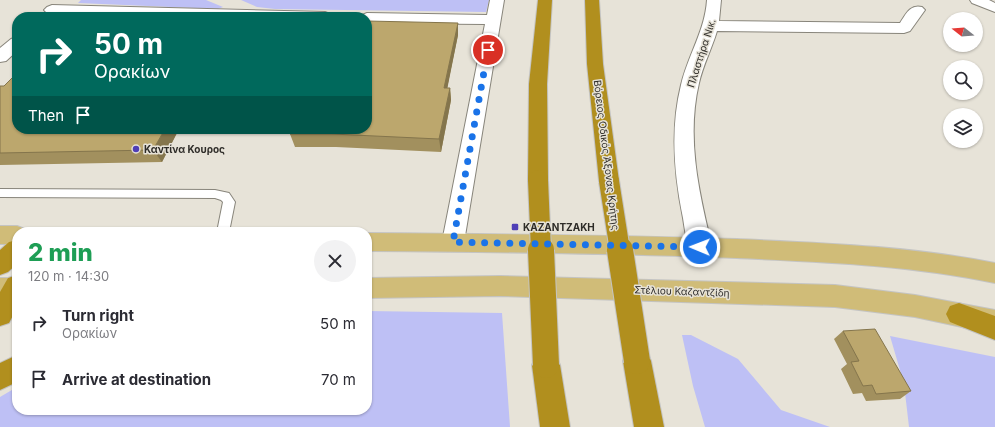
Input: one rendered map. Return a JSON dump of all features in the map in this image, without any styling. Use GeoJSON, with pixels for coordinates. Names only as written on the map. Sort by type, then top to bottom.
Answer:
{"type":"FeatureCollection","features":[{"type":"Feature","properties":{"kind":"highway"},"geometry":{"type":"LineString","coordinates":[[545,0],[538,84],[538,180],[546,365],[545,427]]}},
{"type":"Feature","properties":{"kind":"highway","name":"Βόρειος Οδικός Άξονας Κρήτης"},"geometry":{"type":"LineString","coordinates":[[592,0],[596,64],[609,181],[637,361],[649,421]]}},
{"type":"Feature","properties":{"kind":"highway"},"geometry":{"type":"LineString","coordinates":[[0,265],[12,254]]}},
{"type":"Feature","properties":{"kind":"highway"},"geometry":{"type":"LineString","coordinates":[[0,315],[12,288]]}},
{"type":"Feature","properties":{"kind":"highway"},"geometry":{"type":"LineString","coordinates":[[959,314],[995,328]]}},
{"type":"Feature","properties":{"kind":"highway"},"geometry":{"type":"LineString","coordinates":[[546,365],[555,427]]}},
{"type":"Feature","properties":{"kind":"highway"},"geometry":{"type":"LineString","coordinates":[[0,378],[12,371]]}},
{"type":"Feature","properties":{"kind":"main road"},"geometry":{"type":"LineString","coordinates":[[0,236],[12,235]]}},
{"type":"Feature","properties":{"kind":"main road"},"geometry":{"type":"LineString","coordinates":[[372,242],[453,242],[700,247],[824,253],[961,266],[995,273]]}},
{"type":"Feature","properties":{"kind":"main road"},"geometry":{"type":"LineString","coordinates":[[961,266],[995,263]]}},
{"type":"Feature","properties":{"kind":"main road","name":"Στέλιου Καζαντζίδη"},"geometry":{"type":"LineString","coordinates":[[372,288],[500,286],[835,296],[908,305],[995,322]]}},
{"type":"Feature","properties":{"kind":"street"},"geometry":{"type":"LineString","coordinates":[[223,0],[236,6],[239,12]]}},
{"type":"Feature","properties":{"kind":"street"},"geometry":{"type":"LineString","coordinates":[[453,242],[497,0]]}},
{"type":"Feature","properties":{"kind":"street","name":"Πλαστήρα Νικ."},"geometry":{"type":"LineString","coordinates":[[700,247],[687,190],[684,161],[684,132],[690,83],[712,26],[714,0]]}},
{"type":"Feature","properties":{"kind":"street"},"geometry":{"type":"LineString","coordinates":[[977,0],[995,8]]}},
{"type":"Feature","properties":{"kind":"street"},"geometry":{"type":"LineString","coordinates":[[53,9],[146,12]]}},
{"type":"Feature","properties":{"kind":"street"},"geometry":{"type":"LineString","coordinates":[[712,26],[904,28],[917,10]]}},
{"type":"Feature","properties":{"kind":"street"},"geometry":{"type":"LineString","coordinates":[[372,18],[493,20]]}},
{"type":"Feature","properties":{"kind":"street"},"geometry":{"type":"LineString","coordinates":[[0,57],[12,46]]}},
{"type":"Feature","properties":{"kind":"lane"},"geometry":{"type":"LineString","coordinates":[[0,193],[214,194],[225,196],[229,202],[224,227]]}},
{"type":"Feature","properties":{"kind":"shaded area"},"geometry":{"type":"Polygon","coordinates":[[[81,0],[206,0],[223,7],[218,9],[78,3],[81,0]]]}},
{"type":"Feature","properties":{"kind":"shaded area"},"geometry":{"type":"Polygon","coordinates":[[[241,0],[489,0],[486,12],[275,9],[257,7],[241,0]]]}},
{"type":"Feature","properties":{"kind":"shaded area"},"geometry":{"type":"Polygon","coordinates":[[[372,311],[502,313],[510,427],[0,427],[0,397],[12,390],[12,415],[372,415],[372,311]]]}},
{"type":"Feature","properties":{"kind":"shaded area"},"geometry":{"type":"Polygon","coordinates":[[[682,335],[691,335],[738,359],[781,410],[830,427],[705,427],[693,386],[682,335]]]}},
{"type":"Feature","properties":{"kind":"shaded area"},"geometry":{"type":"Polygon","coordinates":[[[890,336],[995,357],[995,427],[909,427],[904,384],[890,336]]]}},
{"type":"Feature","properties":{"kind":"building"},"geometry":{"type":"Polygon","coordinates":[[[372,21],[458,23],[444,88],[450,88],[439,139],[332,134],[372,134],[372,21]]]}},
{"type":"Feature","properties":{"kind":"building"},"geometry":{"type":"Polygon","coordinates":[[[12,78],[12,134],[162,134],[153,150],[0,153],[0,86],[4,86],[12,78]]]}},
{"type":"Feature","properties":{"kind":"building"},"geometry":{"type":"Polygon","coordinates":[[[875,329],[911,391],[876,394],[872,385],[863,386],[851,362],[859,361],[843,331],[875,329]]]}},
{"type":"Feature","properties":{"kind":"place","name":"Καντίνα Κουρος"},"geometry":{"type":"Point","coordinates":[136,149]}},
{"type":"Feature","properties":{"kind":"place","name":"ΚΑΖΑΝΤΖΑΚΗ"},"geometry":{"type":"Point","coordinates":[515,227]}},
{"type":"Feature","properties":{"kind":"route"},"geometry":{"type":"LineString","coordinates":[[488,50],[453,242],[700,247]]}}]}
